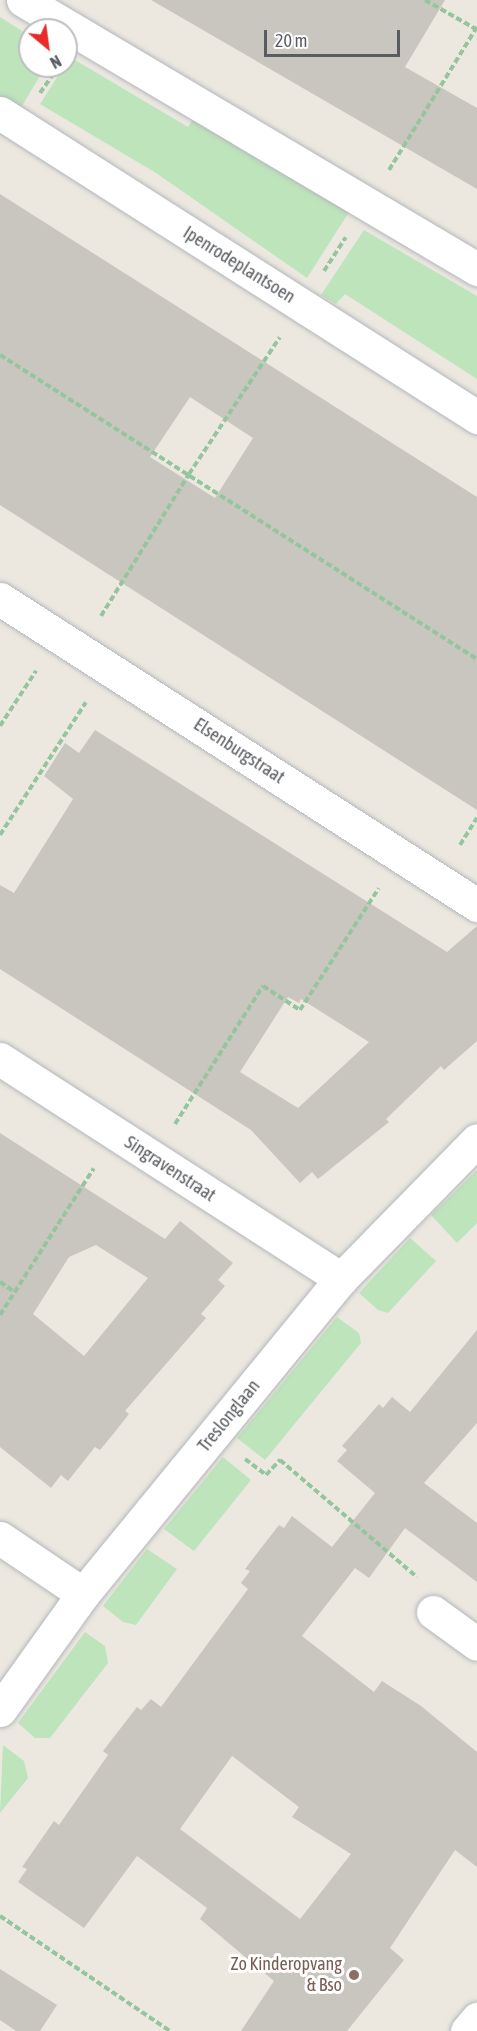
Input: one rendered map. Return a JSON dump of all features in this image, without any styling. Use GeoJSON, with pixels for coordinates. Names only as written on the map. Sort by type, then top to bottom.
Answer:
{"type":"FeatureCollection","features":[{"type":"Feature","properties":{"kind":"street"},"geometry":{"type":"LineString","coordinates":[[23,0],[477,269]]}},
{"type":"Feature","properties":{"kind":"street","name":"Ipenrodeplantsoen"},"geometry":{"type":"LineString","coordinates":[[0,113],[477,417]]}},
{"type":"Feature","properties":{"kind":"street","name":"Elsenburgstraat"},"geometry":{"type":"LineString","coordinates":[[0,599],[477,905]]}},
{"type":"Feature","properties":{"kind":"street","name":"Singravenstraat"},"geometry":{"type":"LineString","coordinates":[[0,1059],[341,1279]]}},
{"type":"Feature","properties":{"kind":"street","name":"Treslonglaan"},"geometry":{"type":"LineString","coordinates":[[0,1710],[83,1594],[341,1279],[477,1140]]}},
{"type":"Feature","properties":{"kind":"street"},"geometry":{"type":"LineString","coordinates":[[0,1538],[83,1594]]}},
{"type":"Feature","properties":{"kind":"street"},"geometry":{"type":"LineString","coordinates":[[433,1612],[477,1644]]}},
{"type":"Feature","properties":{"kind":"street"},"geometry":{"type":"LineString","coordinates":[[467,2031],[477,2019]]}},
{"type":"Feature","properties":{"kind":"path"},"geometry":{"type":"LineString","coordinates":[[425,0],[476,29]]}},
{"type":"Feature","properties":{"kind":"path"},"geometry":{"type":"LineString","coordinates":[[0,355],[477,659]]}},
{"type":"Feature","properties":{"kind":"path"},"geometry":{"type":"LineString","coordinates":[[0,726],[58,636]]}},
{"type":"Feature","properties":{"kind":"path"},"geometry":{"type":"LineString","coordinates":[[0,835],[109,667]]}},
{"type":"Feature","properties":{"kind":"path"},"geometry":{"type":"LineString","coordinates":[[153,1158],[263,986],[300,1010],[400,855]]}},
{"type":"Feature","properties":{"kind":"path"},"geometry":{"type":"LineString","coordinates":[[0,1315],[116,1134]]}},
{"type":"Feature","properties":{"kind":"path"},"geometry":{"type":"LineString","coordinates":[[0,1282],[15,1292]]}},
{"type":"Feature","properties":{"kind":"path"},"geometry":{"type":"LineString","coordinates":[[213,1435],[266,1475],[280,1460],[428,1586],[433,1612]]}},
{"type":"Feature","properties":{"kind":"path"},"geometry":{"type":"LineString","coordinates":[[0,1916],[170,2031]]}},
{"type":"Feature","properties":{"kind":"green space"},"geometry":{"type":"Polygon","coordinates":[[[0,17],[18,28],[18,78],[39,78],[20,109],[0,96],[0,17]]]}},
{"type":"Feature","properties":{"kind":"green space"},"geometry":{"type":"Polygon","coordinates":[[[78,62],[188,127],[193,119],[349,212],[307,278],[156,173],[40,104],[57,78],[78,78],[78,62]]]}},
{"type":"Feature","properties":{"kind":"green space"},"geometry":{"type":"Polygon","coordinates":[[[364,230],[477,296],[477,379],[345,294],[336,304],[321,295],[364,230]]]}},
{"type":"Feature","properties":{"kind":"green space"},"geometry":{"type":"Polygon","coordinates":[[[477,1170],[477,1223],[457,1243],[431,1215],[477,1170]]]}},
{"type":"Feature","properties":{"kind":"green space"},"geometry":{"type":"Polygon","coordinates":[[[410,1238],[436,1261],[388,1313],[378,1310],[359,1293],[410,1238]]]}},
{"type":"Feature","properties":{"kind":"green space"},"geometry":{"type":"Polygon","coordinates":[[[337,1317],[359,1333],[361,1343],[265,1460],[237,1438],[337,1317]]]}},
{"type":"Feature","properties":{"kind":"green space"},"geometry":{"type":"Polygon","coordinates":[[[223,1457],[251,1480],[194,1551],[164,1529],[223,1457]]]}},
{"type":"Feature","properties":{"kind":"green space"},"geometry":{"type":"Polygon","coordinates":[[[147,1549],[177,1569],[136,1625],[123,1622],[103,1606],[147,1549]]]}},
{"type":"Feature","properties":{"kind":"green space"},"geometry":{"type":"Polygon","coordinates":[[[85,1632],[105,1646],[108,1663],[50,1738],[35,1738],[18,1723],[85,1632]]]}},
{"type":"Feature","properties":{"kind":"green space"},"geometry":{"type":"Polygon","coordinates":[[[3,1745],[24,1761],[28,1778],[0,1813],[3,1745]]]}},
{"type":"Feature","properties":{"kind":"building"},"geometry":{"type":"Polygon","coordinates":[[[151,0],[445,0],[405,67],[477,108],[477,189],[151,0]]]}},
{"type":"Feature","properties":{"kind":"building"},"geometry":{"type":"Polygon","coordinates":[[[0,194],[477,497],[477,810],[0,505],[0,194]],[[190,397],[150,457],[215,498],[253,438],[190,397]]]}},
{"type":"Feature","properties":{"kind":"building"},"geometry":{"type":"Polygon","coordinates":[[[95,730],[447,952],[477,926],[477,1041],[444,1070],[441,1066],[386,1119],[389,1122],[318,1179],[312,1172],[300,1183],[251,1130],[0,969],[0,885],[14,893],[73,799],[44,776],[65,743],[79,753],[95,730]],[[288,997],[240,1072],[298,1108],[369,1042],[301,999],[299,1003],[288,997]]]}},
{"type":"Feature","properties":{"kind":"building"},"geometry":{"type":"Polygon","coordinates":[[[0,1133],[165,1239],[180,1221],[233,1263],[218,1280],[225,1286],[201,1314],[206,1318],[125,1411],[129,1414],[100,1450],[95,1447],[68,1481],[61,1475],[51,1488],[0,1447],[0,1133]],[[96,1245],[69,1257],[33,1314],[84,1356],[148,1278],[96,1245]]]}},
{"type":"Feature","properties":{"kind":"building"},"geometry":{"type":"Polygon","coordinates":[[[477,1330],[477,1423],[424,1483],[477,1523],[477,1582],[405,1528],[369,1578],[355,1568],[302,1636],[374,1692],[382,1681],[421,1706],[477,1752],[477,1867],[455,1850],[390,1948],[404,1960],[347,2031],[241,2031],[274,1981],[200,1919],[207,1908],[137,1856],[84,1928],[18,1882],[27,1869],[22,1867],[54,1821],[59,1825],[108,1755],[103,1751],[137,1707],[141,1710],[151,1699],[161,1707],[248,1589],[241,1583],[250,1571],[245,1569],[279,1525],[284,1528],[292,1516],[332,1547],[375,1493],[337,1461],[347,1450],[342,1446],[379,1404],[383,1408],[392,1397],[410,1412],[477,1330]],[[232,1756],[180,1829],[300,1919],[351,1854],[292,1817],[299,1807],[232,1756]]]}},
{"type":"Feature","properties":{"kind":"building"},"geometry":{"type":"Polygon","coordinates":[[[0,1969],[57,2005],[40,2031],[16,2031],[0,2020],[0,1969]]]}},
{"type":"Feature","properties":{"kind":"place","name":"Zo Kinderopvang & Bso"},"geometry":{"type":"Point","coordinates":[354,1975]}}]}
